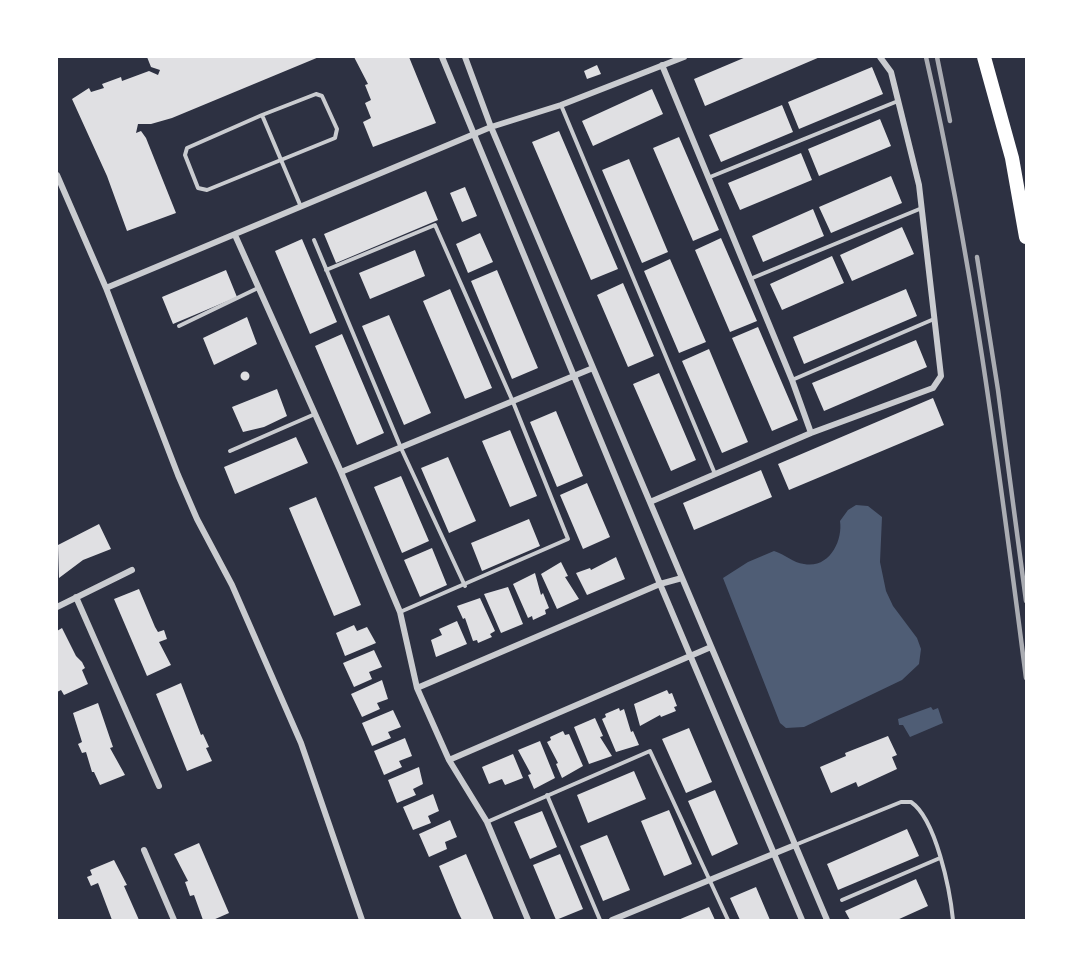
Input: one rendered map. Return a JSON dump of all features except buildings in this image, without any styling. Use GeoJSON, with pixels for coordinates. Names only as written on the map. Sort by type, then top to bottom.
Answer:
{"type":"FeatureCollection","features":[{"type":"Feature","properties":{"kind":"main road"},"geometry":{"type":"LineString","coordinates":[[984,57],[1012,158],[1026,237]]}},
{"type":"Feature","properties":{"kind":"street"},"geometry":{"type":"LineString","coordinates":[[442,57],[802,920]]}},
{"type":"Feature","properties":{"kind":"street"},"geometry":{"type":"LineString","coordinates":[[465,57],[491,128],[827,920]]}},
{"type":"Feature","properties":{"kind":"street"},"geometry":{"type":"LineString","coordinates":[[106,288],[491,128],[561,105],[684,57]]}},
{"type":"Feature","properties":{"kind":"street"},"geometry":{"type":"LineString","coordinates":[[650,502],[812,433],[933,388],[941,376],[922,208],[910,142],[891,72],[880,57]]}},
{"type":"Feature","properties":{"kind":"street"},"geometry":{"type":"LineString","coordinates":[[662,64],[710,177],[812,433]]}},
{"type":"Feature","properties":{"kind":"street"},"geometry":{"type":"LineString","coordinates":[[57,175],[106,288],[178,475],[197,519],[232,585],[301,743],[362,920]]}},
{"type":"Feature","properties":{"kind":"street"},"geometry":{"type":"LineString","coordinates":[[235,235],[341,472],[400,612],[417,688],[449,760],[487,822],[528,920]]}},
{"type":"Feature","properties":{"kind":"street"},"geometry":{"type":"LineString","coordinates":[[341,472],[574,378],[592,368]]}},
{"type":"Feature","properties":{"kind":"street"},"geometry":{"type":"LineString","coordinates":[[57,607],[132,570]]}},
{"type":"Feature","properties":{"kind":"street"},"geometry":{"type":"LineString","coordinates":[[417,688],[660,584],[682,578]]}},
{"type":"Feature","properties":{"kind":"street"},"geometry":{"type":"LineString","coordinates":[[76,597],[159,786]]}},
{"type":"Feature","properties":{"kind":"street"},"geometry":{"type":"LineString","coordinates":[[449,760],[711,647]]}},
{"type":"Feature","properties":{"kind":"street"},"geometry":{"type":"LineString","coordinates":[[612,920],[795,845]]}},
{"type":"Feature","properties":{"kind":"street"},"geometry":{"type":"LineString","coordinates":[[144,850],[174,920]]}},
{"type":"Feature","properties":{"kind":"lane"},"geometry":{"type":"LineString","coordinates":[[316,94],[322,96],[337,129],[335,138],[207,190],[198,188],[185,155],[187,147],[262,115],[316,94]]}},
{"type":"Feature","properties":{"kind":"lane"},"geometry":{"type":"LineString","coordinates":[[710,177],[898,101]]}},
{"type":"Feature","properties":{"kind":"lane"},"geometry":{"type":"LineString","coordinates":[[561,105],[716,474]]}},
{"type":"Feature","properties":{"kind":"lane"},"geometry":{"type":"LineString","coordinates":[[262,115],[301,207]]}},
{"type":"Feature","properties":{"kind":"lane"},"geometry":{"type":"LineString","coordinates":[[750,279],[922,208]]}},
{"type":"Feature","properties":{"kind":"lane"},"geometry":{"type":"LineString","coordinates":[[326,270],[435,225],[513,402],[568,539],[465,586],[400,612]]}},
{"type":"Feature","properties":{"kind":"lane"},"geometry":{"type":"LineString","coordinates":[[314,240],[401,448],[465,586]]}},
{"type":"Feature","properties":{"kind":"lane"},"geometry":{"type":"LineString","coordinates":[[179,326],[259,288]]}},
{"type":"Feature","properties":{"kind":"lane"},"geometry":{"type":"LineString","coordinates":[[792,380],[934,319]]}},
{"type":"Feature","properties":{"kind":"lane"},"geometry":{"type":"LineString","coordinates":[[230,451],[315,414]]}},
{"type":"Feature","properties":{"kind":"lane"},"geometry":{"type":"LineString","coordinates":[[487,822],[650,752],[711,879],[728,920]]}},
{"type":"Feature","properties":{"kind":"lane"},"geometry":{"type":"LineString","coordinates":[[547,795],[600,920]]}},
{"type":"Feature","properties":{"kind":"lane"},"geometry":{"type":"LineString","coordinates":[[795,845],[901,802],[910,802],[924,815],[940,858],[951,897],[953,920]]}},
{"type":"Feature","properties":{"kind":"lane"},"geometry":{"type":"LineString","coordinates":[[842,900],[940,858]]}},
{"type":"Feature","properties":{"kind":"water"},"geometry":{"type":"Polygon","coordinates":[[[856,505],[868,506],[882,517],[880,562],[886,591],[893,606],[917,638],[921,649],[919,664],[902,680],[804,727],[786,728],[780,723],[723,578],[748,562],[774,551],[800,563],[821,562],[837,545],[840,521],[848,510],[856,505]]]}},
{"type":"Feature","properties":{"kind":"water"},"geometry":{"type":"Polygon","coordinates":[[[931,707],[933,710],[938,708],[943,723],[910,737],[903,725],[899,725],[898,719],[931,707]]]}},
{"type":"Feature","properties":{"kind":"railway"},"geometry":{"type":"LineString","coordinates":[[926,57],[958,211],[984,366],[1026,678]]}},
{"type":"Feature","properties":{"kind":"railway"},"geometry":{"type":"LineString","coordinates":[[937,57],[950,121]]}},
{"type":"Feature","properties":{"kind":"railway"},"geometry":{"type":"LineString","coordinates":[[977,257],[998,390],[1026,601]]}}]}
